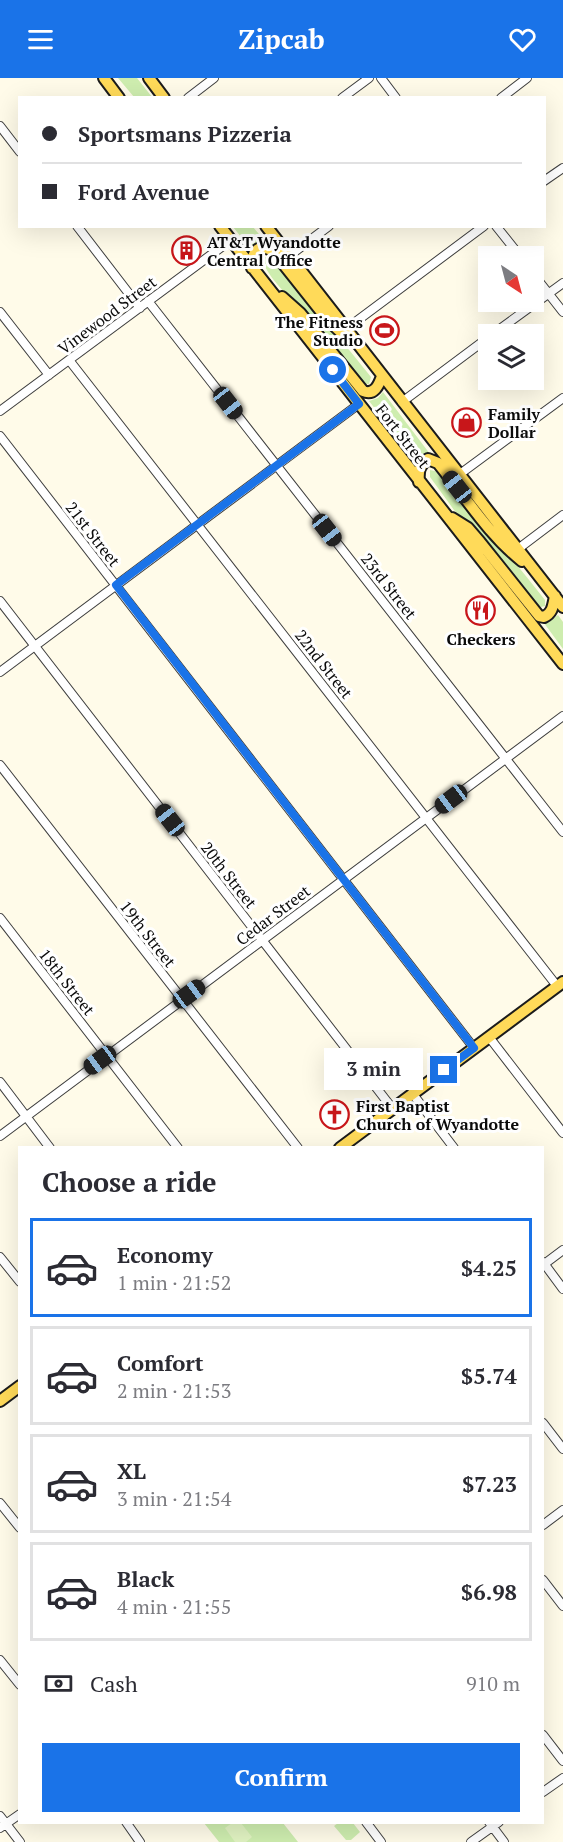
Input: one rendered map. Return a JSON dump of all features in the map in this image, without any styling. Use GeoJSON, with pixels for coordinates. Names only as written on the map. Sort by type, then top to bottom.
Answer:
{"type":"FeatureCollection","features":[{"type":"Feature","properties":{"kind":"main road"},"geometry":{"type":"LineString","coordinates":[[104,78],[118,96]]}},
{"type":"Feature","properties":{"kind":"main road"},"geometry":{"type":"LineString","coordinates":[[149,78],[162,96]]}},
{"type":"Feature","properties":{"kind":"main road","name":"Fort Street"},"geometry":{"type":"LineString","coordinates":[[222,228],[563,664]]}},
{"type":"Feature","properties":{"kind":"main road","name":"Fort Street"},"geometry":{"type":"LineString","coordinates":[[268,228],[563,606]]}},
{"type":"Feature","properties":{"kind":"main road"},"geometry":{"type":"LineString","coordinates":[[252,268],[252,260],[259,248],[270,249],[327,319],[359,346]]}},
{"type":"Feature","properties":{"kind":"main road"},"geometry":{"type":"LineString","coordinates":[[264,282],[300,313],[363,391],[366,393],[372,391],[379,384],[382,376]]}},
{"type":"Feature","properties":{"kind":"main road"},"geometry":{"type":"LineString","coordinates":[[419,482],[418,471],[423,463],[428,459],[438,464],[493,534],[536,572]]}},
{"type":"Feature","properties":{"kind":"main road"},"geometry":{"type":"LineString","coordinates":[[444,513],[468,528],[539,616],[548,615],[552,610],[555,596]]}},
{"type":"Feature","properties":{"kind":"main road"},"geometry":{"type":"LineString","coordinates":[[343,1146],[560,984]]}},
{"type":"Feature","properties":{"kind":"main road"},"geometry":{"type":"LineString","coordinates":[[0,1401],[18,1388]]}},
{"type":"Feature","properties":{"kind":"street"},"geometry":{"type":"LineString","coordinates":[[191,96],[214,78]]}},
{"type":"Feature","properties":{"kind":"street"},"geometry":{"type":"LineString","coordinates":[[345,96],[369,78]]}},
{"type":"Feature","properties":{"kind":"street"},"geometry":{"type":"LineString","coordinates":[[381,78],[394,96]]}},
{"type":"Feature","properties":{"kind":"street"},"geometry":{"type":"LineString","coordinates":[[504,96],[527,78]]}},
{"type":"Feature","properties":{"kind":"street"},"geometry":{"type":"LineString","coordinates":[[0,126],[18,149]]}},
{"type":"Feature","properties":{"kind":"street"},"geometry":{"type":"LineString","coordinates":[[546,181],[563,168]]}},
{"type":"Feature","properties":{"kind":"street"},"geometry":{"type":"LineString","coordinates":[[79,228],[140,308]]}},
{"type":"Feature","properties":{"kind":"street"},"geometry":{"type":"LineString","coordinates":[[289,256],[326,228]]}},
{"type":"Feature","properties":{"kind":"street"},"geometry":{"type":"LineString","coordinates":[[346,329],[481,228]]}},
{"type":"Feature","properties":{"kind":"street"},"geometry":{"type":"LineString","coordinates":[[498,228],[512,246]]}},
{"type":"Feature","properties":{"kind":"street","name":"Vinewood Street"},"geometry":{"type":"LineString","coordinates":[[0,411],[231,240]]}},
{"type":"Feature","properties":{"kind":"street"},"geometry":{"type":"LineString","coordinates":[[507,324],[563,283]]}},
{"type":"Feature","properties":{"kind":"street"},"geometry":{"type":"LineString","coordinates":[[544,288],[563,312]]}},
{"type":"Feature","properties":{"kind":"street","name":"23rd Street"},"geometry":{"type":"LineString","coordinates":[[148,301],[563,832]]}},
{"type":"Feature","properties":{"kind":"street"},"geometry":{"type":"LineString","coordinates":[[0,312],[49,375]]}},
{"type":"Feature","properties":{"kind":"street"},"geometry":{"type":"LineString","coordinates":[[402,402],[478,346]]}},
{"type":"Feature","properties":{"kind":"street","name":"22nd Street"},"geometry":{"type":"LineString","coordinates":[[69,360],[426,817],[560,984]]}},
{"type":"Feature","properties":{"kind":"street"},"geometry":{"type":"LineString","coordinates":[[460,474],[563,398]]}},
{"type":"Feature","properties":{"kind":"street"},"geometry":{"type":"LineString","coordinates":[[0,672],[359,404]]}},
{"type":"Feature","properties":{"kind":"street","name":"21st Street"},"geometry":{"type":"LineString","coordinates":[[0,436],[474,1048]]}},
{"type":"Feature","properties":{"kind":"street"},"geometry":{"type":"LineString","coordinates":[[518,549],[563,515]]}},
{"type":"Feature","properties":{"kind":"street","name":"20th Street"},"geometry":{"type":"LineString","coordinates":[[0,601],[392,1108]]}},
{"type":"Feature","properties":{"kind":"street","name":"Cedar Street"},"geometry":{"type":"LineString","coordinates":[[0,1136],[563,716]]}},
{"type":"Feature","properties":{"kind":"street","name":"19th Street"},"geometry":{"type":"LineString","coordinates":[[0,765],[295,1146]]}},
{"type":"Feature","properties":{"kind":"street","name":"18th Street"},"geometry":{"type":"LineString","coordinates":[[0,918],[176,1146]]}},
{"type":"Feature","properties":{"kind":"street"},"geometry":{"type":"LineString","coordinates":[[489,1036],[563,1133]]}},
{"type":"Feature","properties":{"kind":"street"},"geometry":{"type":"LineString","coordinates":[[0,1082],[49,1146]]}},
{"type":"Feature","properties":{"kind":"street"},"geometry":{"type":"LineString","coordinates":[[412,1094],[452,1146]]}},
{"type":"Feature","properties":{"kind":"street"},"geometry":{"type":"LineString","coordinates":[[544,1263],[563,1250]]}},
{"type":"Feature","properties":{"kind":"street"},"geometry":{"type":"LineString","coordinates":[[2,1262],[18,1280]]}},
{"type":"Feature","properties":{"kind":"street"},"geometry":{"type":"LineString","coordinates":[[544,1265],[563,1289]]}},
{"type":"Feature","properties":{"kind":"street"},"geometry":{"type":"LineString","coordinates":[[544,1424],[563,1449]]}},
{"type":"Feature","properties":{"kind":"street"},"geometry":{"type":"LineString","coordinates":[[0,1503],[18,1526]]}},
{"type":"Feature","properties":{"kind":"street"},"geometry":{"type":"LineString","coordinates":[[544,1524],[563,1510]]}},
{"type":"Feature","properties":{"kind":"street"},"geometry":{"type":"LineString","coordinates":[[544,1581],[563,1606]]}},
{"type":"Feature","properties":{"kind":"street"},"geometry":{"type":"LineString","coordinates":[[0,1660],[18,1682]]}},
{"type":"Feature","properties":{"kind":"street"},"geometry":{"type":"LineString","coordinates":[[544,1736],[563,1761]]}},
{"type":"Feature","properties":{"kind":"street"},"geometry":{"type":"LineString","coordinates":[[544,1791],[563,1778]]}},
{"type":"Feature","properties":{"kind":"street"},"geometry":{"type":"LineString","coordinates":[[3,1826],[18,1815]]}},
{"type":"Feature","properties":{"kind":"street"},"geometry":{"type":"LineString","coordinates":[[0,1816],[3,1826],[20,1842]]}},
{"type":"Feature","properties":{"kind":"street"},"geometry":{"type":"LineString","coordinates":[[127,1824],[140,1842]]}},
{"type":"Feature","properties":{"kind":"street"},"geometry":{"type":"LineString","coordinates":[[368,1824],[381,1842]]}},
{"type":"Feature","properties":{"kind":"street"},"geometry":{"type":"LineString","coordinates":[[471,1842],[493,1824],[504,1842]]}},
{"type":"Feature","properties":{"kind":"green space"},"geometry":{"type":"Polygon","coordinates":[[[118,78],[137,78],[151,96],[133,96],[118,78]]]}},
{"type":"Feature","properties":{"kind":"green space"},"geometry":{"type":"Polygon","coordinates":[[[234,228],[254,228],[264,240],[250,248],[234,228]]]}},
{"type":"Feature","properties":{"kind":"green space"},"geometry":{"type":"Polygon","coordinates":[[[265,257],[275,261],[350,351],[371,377],[369,384],[363,384],[275,281],[262,259],[265,257]]]}},
{"type":"Feature","properties":{"kind":"green space"},"geometry":{"type":"Polygon","coordinates":[[[383,392],[430,454],[417,462],[369,401],[378,398],[383,392]]]}},
{"type":"Feature","properties":{"kind":"green space"},"geometry":{"type":"Polygon","coordinates":[[[430,470],[439,472],[545,600],[545,606],[535,605],[481,538],[454,510],[430,477],[430,470]]]}},
{"type":"Feature","properties":{"kind":"green space"},"geometry":{"type":"Polygon","coordinates":[[[558,615],[563,622],[563,649],[544,623],[558,615]]]}},
{"type":"Feature","properties":{"kind":"green space"},"geometry":{"type":"Polygon","coordinates":[[[205,1824],[284,1824],[298,1842],[219,1842],[205,1824]]]}},
{"type":"Feature","properties":{"kind":"green space"},"geometry":{"type":"Polygon","coordinates":[[[231,1824],[242,1824],[252,1837],[246,1842],[235,1842],[225,1828],[231,1824]]]}},
{"type":"Feature","properties":{"kind":"green space"},"geometry":{"type":"Polygon","coordinates":[[[354,1824],[360,1832],[351,1840],[346,1840],[334,1826],[354,1824]]]}},
{"type":"Feature","properties":{"kind":"place","name":"AT&T Wyandotte Central Office"},"geometry":{"type":"Point","coordinates":[186,251]}},
{"type":"Feature","properties":{"kind":"place","name":"The Fitness Studio"},"geometry":{"type":"Point","coordinates":[384,331]}},
{"type":"Feature","properties":{"kind":"place","name":"Family Dollar"},"geometry":{"type":"Point","coordinates":[467,423]}},
{"type":"Feature","properties":{"kind":"place","name":"Checkers"},"geometry":{"type":"Point","coordinates":[481,611]}},
{"type":"Feature","properties":{"kind":"place","name":"First Baptist Church of Wyandotte"},"geometry":{"type":"Point","coordinates":[335,1115]}},
{"type":"Feature","properties":{"kind":"route"},"geometry":{"type":"LineString","coordinates":[[333,370],[359,404],[116,585],[474,1048],[444,1070]]}}]}
